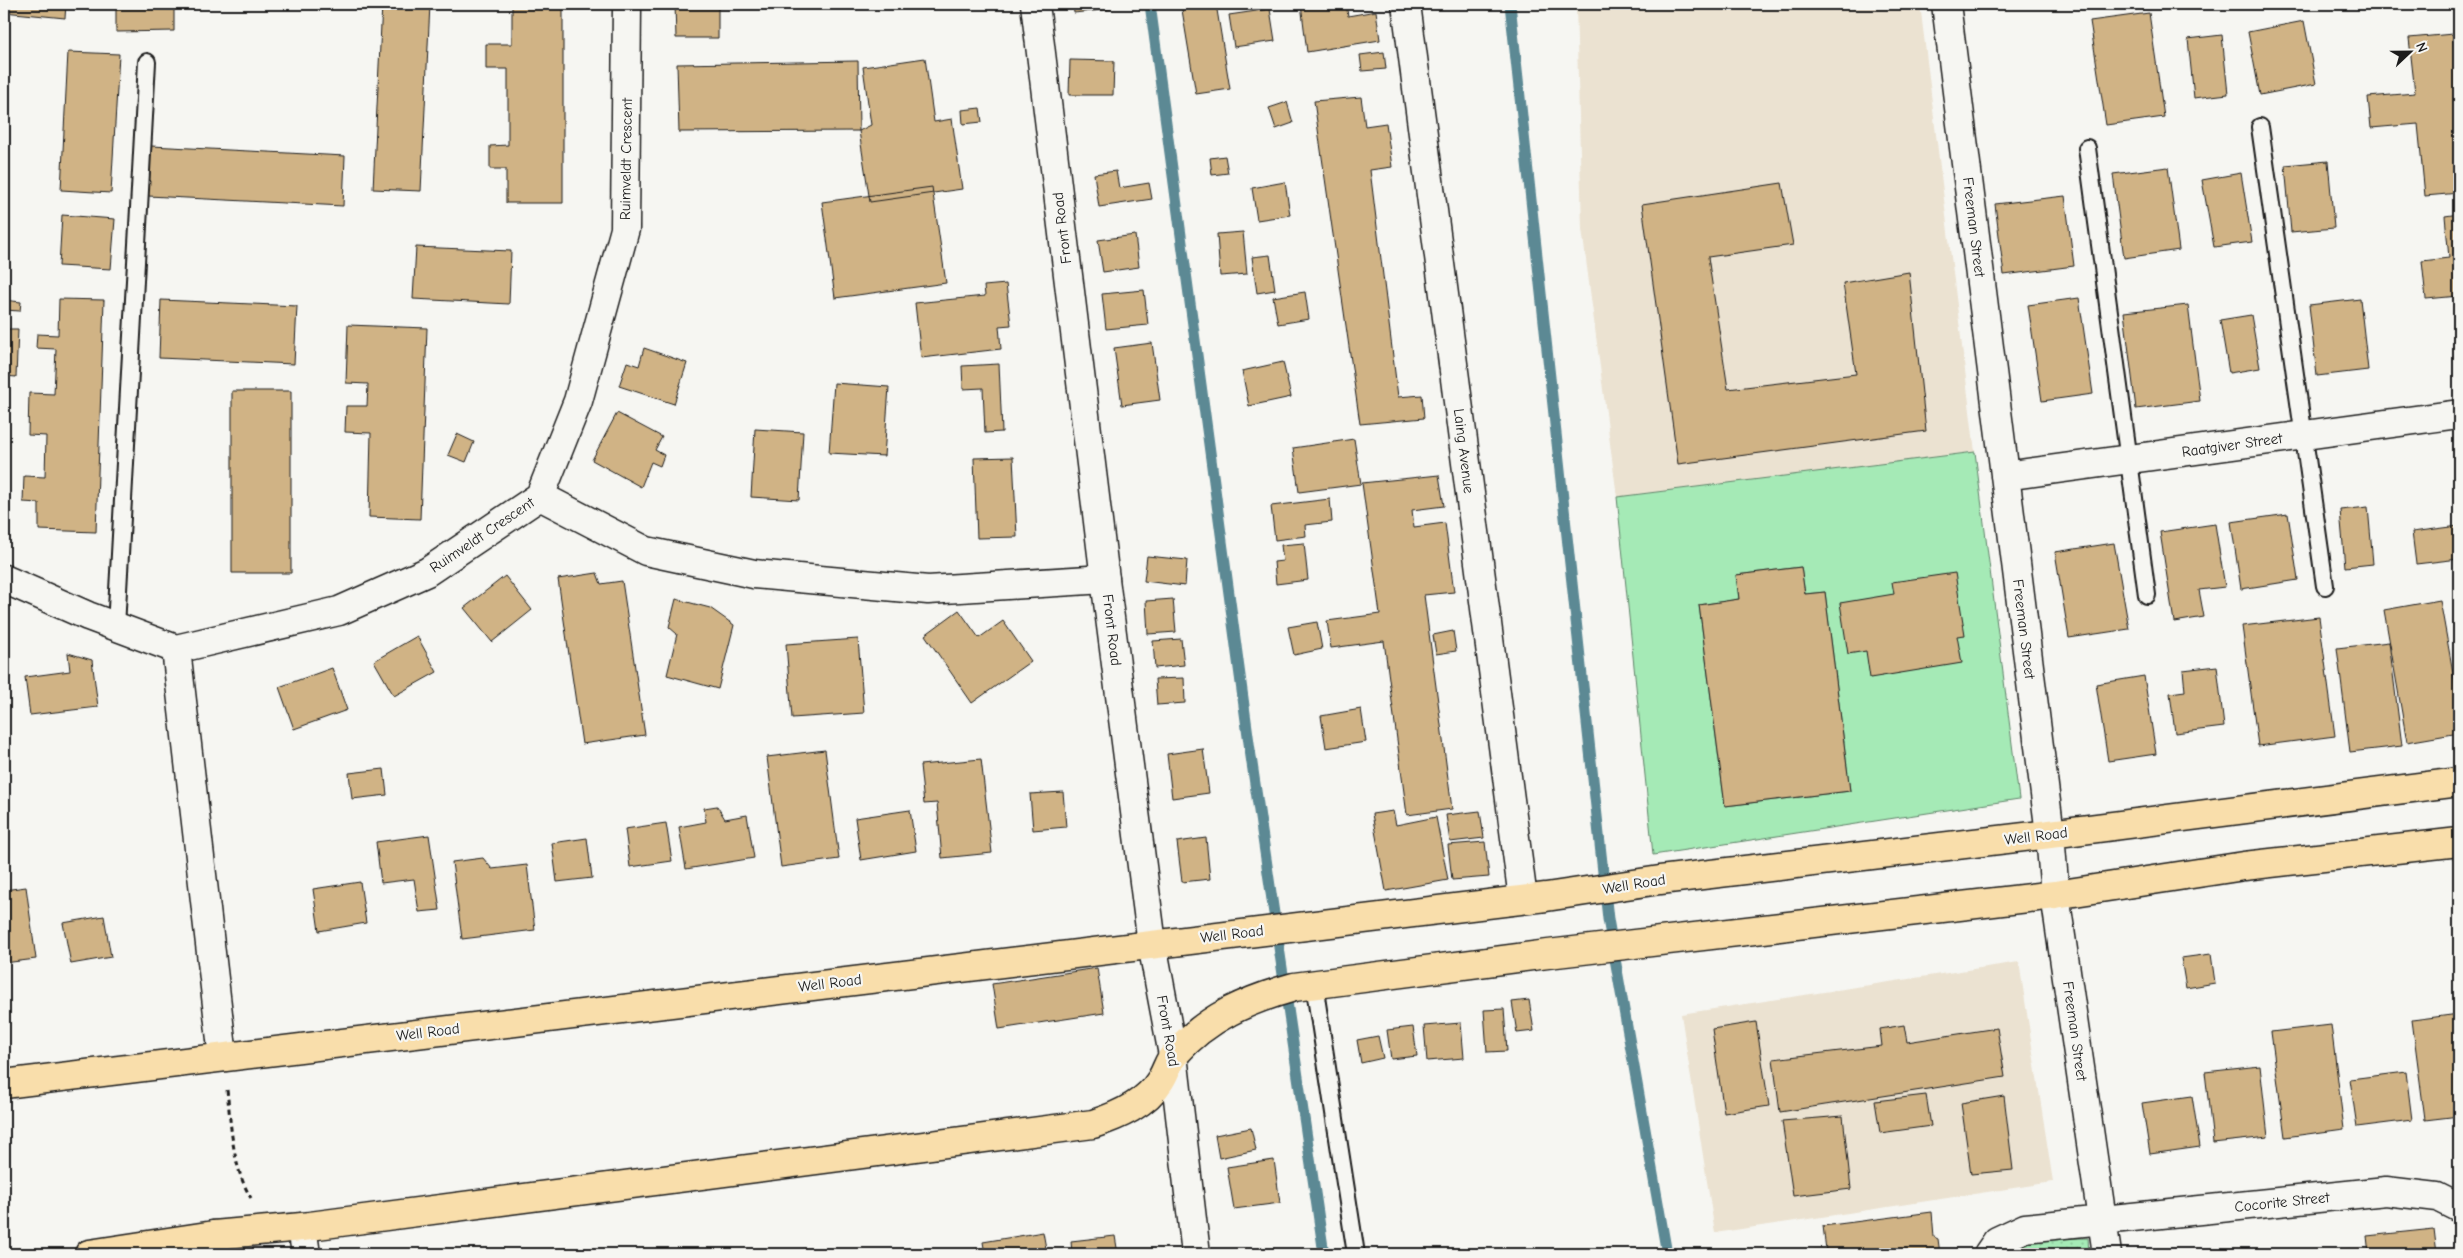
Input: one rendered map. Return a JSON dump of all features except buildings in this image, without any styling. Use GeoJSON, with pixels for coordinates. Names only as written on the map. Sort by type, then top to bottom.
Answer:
{"type":"FeatureCollection","features":[{"type":"Feature","properties":{"kind":"main road","name":"Well Road"},"geometry":{"type":"LineString","coordinates":[[4,1084],[1534,898],[1660,880],[2050,834],[2459,782]]}},
{"type":"Feature","properties":{"kind":"main road"},"geometry":{"type":"LineString","coordinates":[[89,1254],[215,1245],[302,1227],[1093,1124],[1112,1118],[1144,1099],[1160,1082],[1173,1055],[1220,1015],[1268,994],[1314,984],[1548,954],[2055,895],[2244,866],[2459,842]]}},
{"type":"Feature","properties":{"kind":"street","name":"Ruimveldt Crescent"},"geometry":{"type":"LineString","coordinates":[[176,648],[339,611],[427,572],[540,496],[578,401],[625,229],[627,4]]}},
{"type":"Feature","properties":{"kind":"street","name":"Front Road"},"geometry":{"type":"LineString","coordinates":[[1035,4],[1105,579],[1152,944],[1173,1055],[1196,1254]]}},
{"type":"Feature","properties":{"kind":"street","name":"Laing Avenue"},"geometry":{"type":"LineString","coordinates":[[1406,4],[1534,898]]}},
{"type":"Feature","properties":{"kind":"street","name":"Freeman Street"},"geometry":{"type":"LineString","coordinates":[[1946,4],[2050,834],[2055,895],[2107,1254]]}},
{"type":"Feature","properties":{"kind":"street","name":"Raatgiver Street"},"geometry":{"type":"LineString","coordinates":[[2005,476],[2459,414]]}},
{"type":"Feature","properties":{"kind":"street"},"geometry":{"type":"LineString","coordinates":[[540,496],[646,551],[754,574],[928,590],[1105,579]]}},
{"type":"Feature","properties":{"kind":"street"},"geometry":{"type":"LineString","coordinates":[[4,579],[116,627],[176,648],[223,1057]]}},
{"type":"Feature","properties":{"kind":"street","name":"Cocorite Street"},"geometry":{"type":"LineString","coordinates":[[1988,1254],[1998,1241],[2025,1228],[2102,1222],[2386,1191],[2437,1197],[2459,1208]]}},
{"type":"Feature","properties":{"kind":"street"},"geometry":{"type":"LineString","coordinates":[[302,1227],[306,1254]]}},
{"type":"Feature","properties":{"kind":"lane"},"geometry":{"type":"LineString","coordinates":[[116,627],[147,62]]}},
{"type":"Feature","properties":{"kind":"lane"},"geometry":{"type":"LineString","coordinates":[[2260,127],[2325,586]]}},
{"type":"Feature","properties":{"kind":"lane"},"geometry":{"type":"LineString","coordinates":[[2087,148],[2147,595]]}},
{"type":"Feature","properties":{"kind":"lane"},"geometry":{"type":"LineString","coordinates":[[1314,984],[1356,1254]]}},
{"type":"Feature","properties":{"kind":"path"},"geometry":{"type":"LineString","coordinates":[[232,1128],[242,1184]]}},
{"type":"Feature","properties":{"kind":"shaded area"},"geometry":{"type":"Polygon","coordinates":[[[1576,4],[1920,4],[1975,452],[1617,497],[1582,229],[1576,4]]]}},
{"type":"Feature","properties":{"kind":"shaded area"},"geometry":{"type":"Polygon","coordinates":[[[2019,962],[2053,1182],[1715,1233],[1681,1014],[2019,962]]]}},
{"type":"Feature","properties":{"kind":"green space"},"geometry":{"type":"Polygon","coordinates":[[[1975,452],[2019,799],[1653,855],[1617,497],[1975,452]],[[1801,567],[1736,575],[1739,599],[1699,605],[1725,806],[1850,791],[1825,592],[1805,594],[1801,567]]]}},
{"type":"Feature","properties":{"kind":"green space"},"geometry":{"type":"Polygon","coordinates":[[[2088,1238],[2089,1254],[2012,1254],[2027,1243],[2037,1240],[2088,1238]]]}},
{"type":"Feature","properties":{"kind":"waterway"},"geometry":{"type":"LineString","coordinates":[[1150,4],[1249,743],[1324,1254]]}},
{"type":"Feature","properties":{"kind":"waterway"},"geometry":{"type":"LineString","coordinates":[[1510,4],[1608,919],[1667,1254]]}}]}
